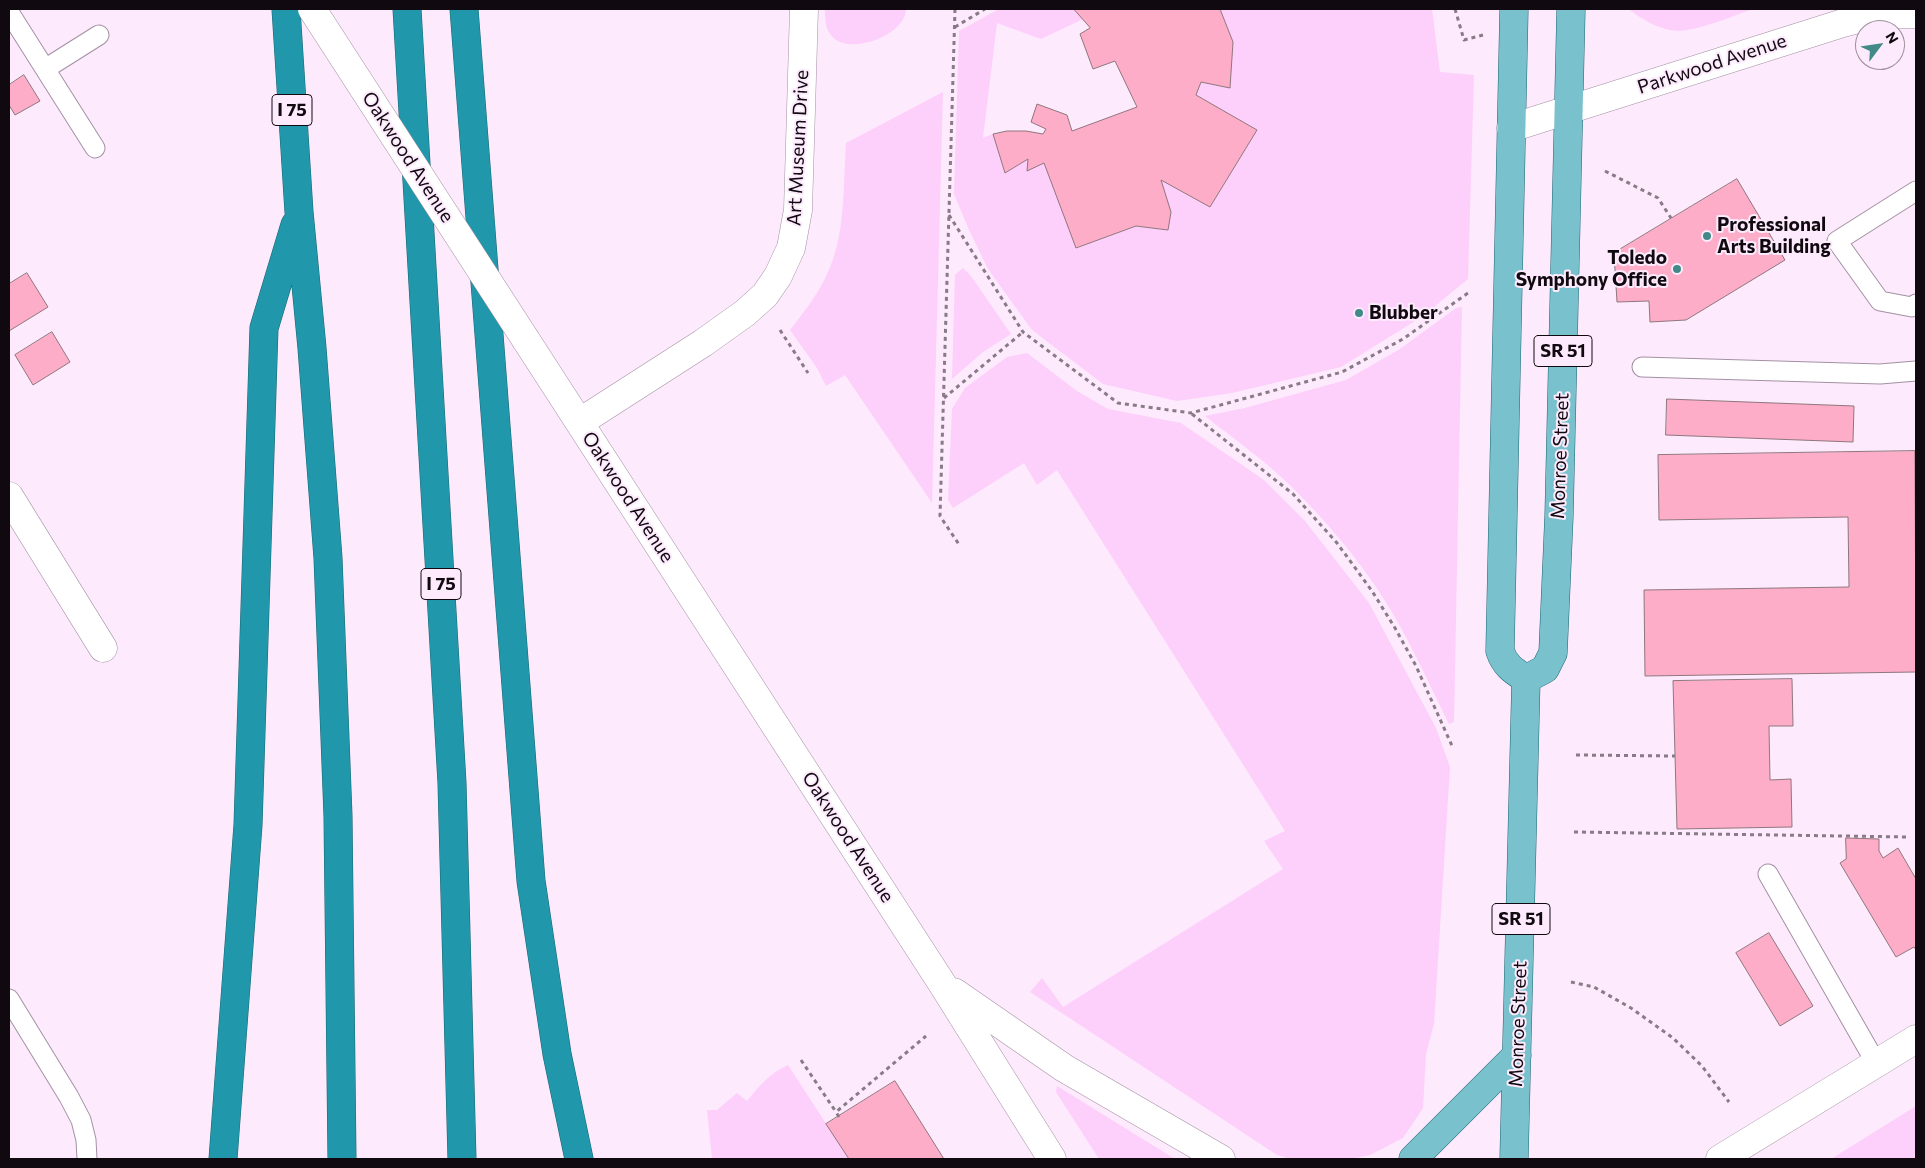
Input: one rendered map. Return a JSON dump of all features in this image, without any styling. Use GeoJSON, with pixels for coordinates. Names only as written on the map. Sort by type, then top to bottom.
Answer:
{"type":"FeatureCollection","features":[{"type":"Feature","properties":{"kind":"highway","name":"I 75"},"geometry":{"type":"LineString","coordinates":[[286,9],[299,212],[312,348],[328,558],[338,816],[342,1159]]}},
{"type":"Feature","properties":{"kind":"highway","name":"I 75"},"geometry":{"type":"LineString","coordinates":[[407,9],[452,783],[462,1159]]}},
{"type":"Feature","properties":{"kind":"highway"},"geometry":{"type":"LineString","coordinates":[[464,9],[532,880],[557,1054],[579,1159]]}},
{"type":"Feature","properties":{"kind":"highway"},"geometry":{"type":"LineString","coordinates":[[223,1159],[248,825],[264,328],[299,212]]}},
{"type":"Feature","properties":{"kind":"main road"},"geometry":{"type":"LineString","coordinates":[[1514,9],[1500,651],[1503,660],[1509,668],[1526,679]]}},
{"type":"Feature","properties":{"kind":"main road","name":"Monroe Street"},"geometry":{"type":"LineString","coordinates":[[1514,1159],[1526,679],[1545,668],[1552,653],[1559,516],[1571,9]]}},
{"type":"Feature","properties":{"kind":"main road"},"geometry":{"type":"LineString","coordinates":[[1413,1159],[1517,1055]]}},
{"type":"Feature","properties":{"kind":"street","name":"Oakwood Avenue"},"geometry":{"type":"LineString","coordinates":[[312,9],[944,985],[1052,1159]]}},
{"type":"Feature","properties":{"kind":"street","name":"Art Museum Drive"},"geometry":{"type":"LineString","coordinates":[[580,422],[745,313],[765,295],[778,276],[791,248],[798,210],[804,9]]}},
{"type":"Feature","properties":{"kind":"street","name":"Parkwood Avenue"},"geometry":{"type":"LineString","coordinates":[[1511,128],[1843,22],[1878,14],[1915,16]]}},
{"type":"Feature","properties":{"kind":"street"},"geometry":{"type":"LineString","coordinates":[[13,511],[104,648]]}},
{"type":"Feature","properties":{"kind":"street","name":"Oakwood Avenue"},"geometry":{"type":"LineString","coordinates":[[944,985],[1064,1068],[1221,1159]]}},
{"type":"Feature","properties":{"kind":"street"},"geometry":{"type":"LineString","coordinates":[[1720,1159],[1916,1039]]}},
{"type":"Feature","properties":{"kind":"lane"},"geometry":{"type":"LineString","coordinates":[[9,12],[95,148]]}},
{"type":"Feature","properties":{"kind":"lane"},"geometry":{"type":"LineString","coordinates":[[45,69],[100,35]]}},
{"type":"Feature","properties":{"kind":"lane"},"geometry":{"type":"LineString","coordinates":[[1916,191],[1837,241],[1880,301],[1912,307],[1916,304]]}},
{"type":"Feature","properties":{"kind":"lane"},"geometry":{"type":"LineString","coordinates":[[1642,367],[1880,374],[1916,372]]}},
{"type":"Feature","properties":{"kind":"lane"},"geometry":{"type":"LineString","coordinates":[[1768,874],[1876,1064]]}},
{"type":"Feature","properties":{"kind":"lane"},"geometry":{"type":"LineString","coordinates":[[9,999],[69,1096],[81,1120],[86,1140],[87,1159]]}},
{"type":"Feature","properties":{"kind":"path"},"geometry":{"type":"LineString","coordinates":[[954,9],[940,516],[960,546]]}},
{"type":"Feature","properties":{"kind":"path"},"geometry":{"type":"LineString","coordinates":[[954,28],[985,9]]}},
{"type":"Feature","properties":{"kind":"path"},"geometry":{"type":"LineString","coordinates":[[1455,9],[1464,40],[1485,34]]}},
{"type":"Feature","properties":{"kind":"path"},"geometry":{"type":"LineString","coordinates":[[1605,171],[1658,198],[1671,218]]}},
{"type":"Feature","properties":{"kind":"path"},"geometry":{"type":"LineString","coordinates":[[949,215],[1023,332],[1118,403],[1191,413],[1342,372],[1403,339],[1468,292]]}},
{"type":"Feature","properties":{"kind":"path"},"geometry":{"type":"LineString","coordinates":[[780,330],[808,373]]}},
{"type":"Feature","properties":{"kind":"path"},"geometry":{"type":"LineString","coordinates":[[944,399],[1023,332]]}},
{"type":"Feature","properties":{"kind":"path"},"geometry":{"type":"LineString","coordinates":[[1191,413],[1293,494],[1337,543],[1396,628],[1416,666],[1453,748]]}},
{"type":"Feature","properties":{"kind":"path"},"geometry":{"type":"LineString","coordinates":[[1576,755],[1675,756]]}},
{"type":"Feature","properties":{"kind":"path"},"geometry":{"type":"LineString","coordinates":[[1574,832],[1909,837]]}},
{"type":"Feature","properties":{"kind":"path"},"geometry":{"type":"LineString","coordinates":[[1571,982],[1594,987],[1631,1008],[1673,1038],[1702,1066],[1729,1102]]}},
{"type":"Feature","properties":{"kind":"path"},"geometry":{"type":"LineString","coordinates":[[836,1112],[926,1036]]}},
{"type":"Feature","properties":{"kind":"path"},"geometry":{"type":"LineString","coordinates":[[801,1060],[839,1117]]}},
{"type":"Feature","properties":{"kind":"shaded area"},"geometry":{"type":"Polygon","coordinates":[[[825,9],[906,9],[903,19],[896,28],[886,35],[861,44],[849,44],[839,41],[831,35],[826,23],[825,9]]]}},
{"type":"Feature","properties":{"kind":"shaded area"},"geometry":{"type":"Polygon","coordinates":[[[999,9],[1074,9],[1083,19],[1041,39],[997,23],[983,138],[993,134],[1005,173],[1028,159],[1044,163],[1077,248],[1136,226],[1168,230],[1161,180],[1210,207],[1257,130],[1196,95],[1201,82],[1233,42],[1220,9],[1432,9],[1440,72],[1474,75],[1468,279],[1423,316],[1341,367],[1232,393],[1177,401],[1103,384],[1032,330],[988,269],[954,194],[959,31],[999,9]]]}},
{"type":"Feature","properties":{"kind":"shaded area"},"geometry":{"type":"Polygon","coordinates":[[[1628,9],[1753,9],[1700,27],[1678,31],[1664,29],[1628,9]]]}},
{"type":"Feature","properties":{"kind":"shaded area"},"geometry":{"type":"Polygon","coordinates":[[[943,92],[932,503],[845,375],[826,386],[817,368],[790,330],[820,287],[834,257],[843,209],[846,143],[943,92]]]}},
{"type":"Feature","properties":{"kind":"shaded area"},"geometry":{"type":"Polygon","coordinates":[[[963,268],[971,276],[1011,334],[983,352],[952,379],[955,275],[963,268]]]}},
{"type":"Feature","properties":{"kind":"shaded area"},"geometry":{"type":"Polygon","coordinates":[[[1462,307],[1454,722],[1449,724],[1399,625],[1380,593],[1339,538],[1283,478],[1205,416],[1245,408],[1346,380],[1400,349],[1456,308],[1462,307]]]}},
{"type":"Feature","properties":{"kind":"shaded area"},"geometry":{"type":"Polygon","coordinates":[[[1027,353],[1077,391],[1108,409],[1181,423],[1264,480],[1305,521],[1369,603],[1436,728],[1450,767],[1434,1024],[1426,1054],[1423,1108],[1403,1138],[1370,1155],[1351,1159],[1290,1159],[1277,1155],[1030,992],[1042,978],[1063,1007],[1283,869],[1264,841],[1285,831],[1057,470],[1037,485],[1024,463],[953,508],[948,500],[952,409],[965,388],[1007,357],[1027,353]]]}},
{"type":"Feature","properties":{"kind":"shaded area"},"geometry":{"type":"Polygon","coordinates":[[[788,1065],[849,1159],[712,1159],[707,1110],[717,1110],[737,1093],[747,1101],[766,1080],[788,1065]]]}},
{"type":"Feature","properties":{"kind":"shaded area"},"geometry":{"type":"Polygon","coordinates":[[[1057,1086],[1175,1159],[1099,1159],[1056,1092],[1057,1086]]]}},
{"type":"Feature","properties":{"kind":"shaded area"},"geometry":{"type":"Polygon","coordinates":[[[1916,1106],[1916,1159],[1831,1159],[1916,1106]]]}},
{"type":"Feature","properties":{"kind":"building"},"geometry":{"type":"Polygon","coordinates":[[[1074,9],[1220,9],[1233,42],[1230,88],[1201,82],[1196,95],[1257,130],[1210,207],[1161,180],[1171,212],[1168,230],[1136,226],[1076,248],[1044,163],[1027,171],[1028,159],[1005,173],[993,134],[1007,131],[1026,131],[1043,134],[1046,129],[1031,122],[1037,104],[1067,115],[1072,131],[1137,107],[1115,61],[1093,69],[1080,34],[1090,28],[1074,9]]]}},
{"type":"Feature","properties":{"kind":"building"},"geometry":{"type":"Polygon","coordinates":[[[24,75],[40,101],[15,115],[9,105],[9,85],[24,75]]]}},
{"type":"Feature","properties":{"kind":"building","name":"Professional Arts Building"},"geometry":{"type":"Polygon","coordinates":[[[1737,179],[1785,260],[1686,320],[1650,322],[1649,301],[1617,302],[1614,253],[1737,179]]]}},
{"type":"Feature","properties":{"kind":"building"},"geometry":{"type":"Polygon","coordinates":[[[27,273],[48,307],[9,331],[9,284],[27,273]]]}},
{"type":"Feature","properties":{"kind":"building"},"geometry":{"type":"Polygon","coordinates":[[[52,332],[70,362],[33,385],[15,355],[52,332]]]}},
{"type":"Feature","properties":{"kind":"building"},"geometry":{"type":"Polygon","coordinates":[[[1667,399],[1854,406],[1853,442],[1666,435],[1667,399]]]}},
{"type":"Feature","properties":{"kind":"building"},"geometry":{"type":"Polygon","coordinates":[[[1915,451],[1916,672],[1645,676],[1644,590],[1849,587],[1848,517],[1659,520],[1658,455],[1915,451]]]}},
{"type":"Feature","properties":{"kind":"building"},"geometry":{"type":"Polygon","coordinates":[[[1792,679],[1793,726],[1769,726],[1770,780],[1791,779],[1792,827],[1677,829],[1673,681],[1792,679]]]}},
{"type":"Feature","properties":{"kind":"building"},"geometry":{"type":"Polygon","coordinates":[[[1846,838],[1879,839],[1879,851],[1883,858],[1898,848],[1916,879],[1916,950],[1914,947],[1896,957],[1840,863],[1846,859],[1846,838]]]}},
{"type":"Feature","properties":{"kind":"building"},"geometry":{"type":"Polygon","coordinates":[[[1769,933],[1813,1006],[1780,1026],[1736,953],[1769,933]]]}},
{"type":"Feature","properties":{"kind":"building"},"geometry":{"type":"Polygon","coordinates":[[[895,1081],[944,1159],[849,1159],[826,1124],[895,1081]]]}},
{"type":"Feature","properties":{"kind":"place","name":"Professional Arts Building"},"geometry":{"type":"Point","coordinates":[1707,236]}},
{"type":"Feature","properties":{"kind":"place","name":"Toledo Symphony Office"},"geometry":{"type":"Point","coordinates":[1677,269]}},
{"type":"Feature","properties":{"kind":"place","name":"Blubber"},"geometry":{"type":"Point","coordinates":[1359,313]}}]}
